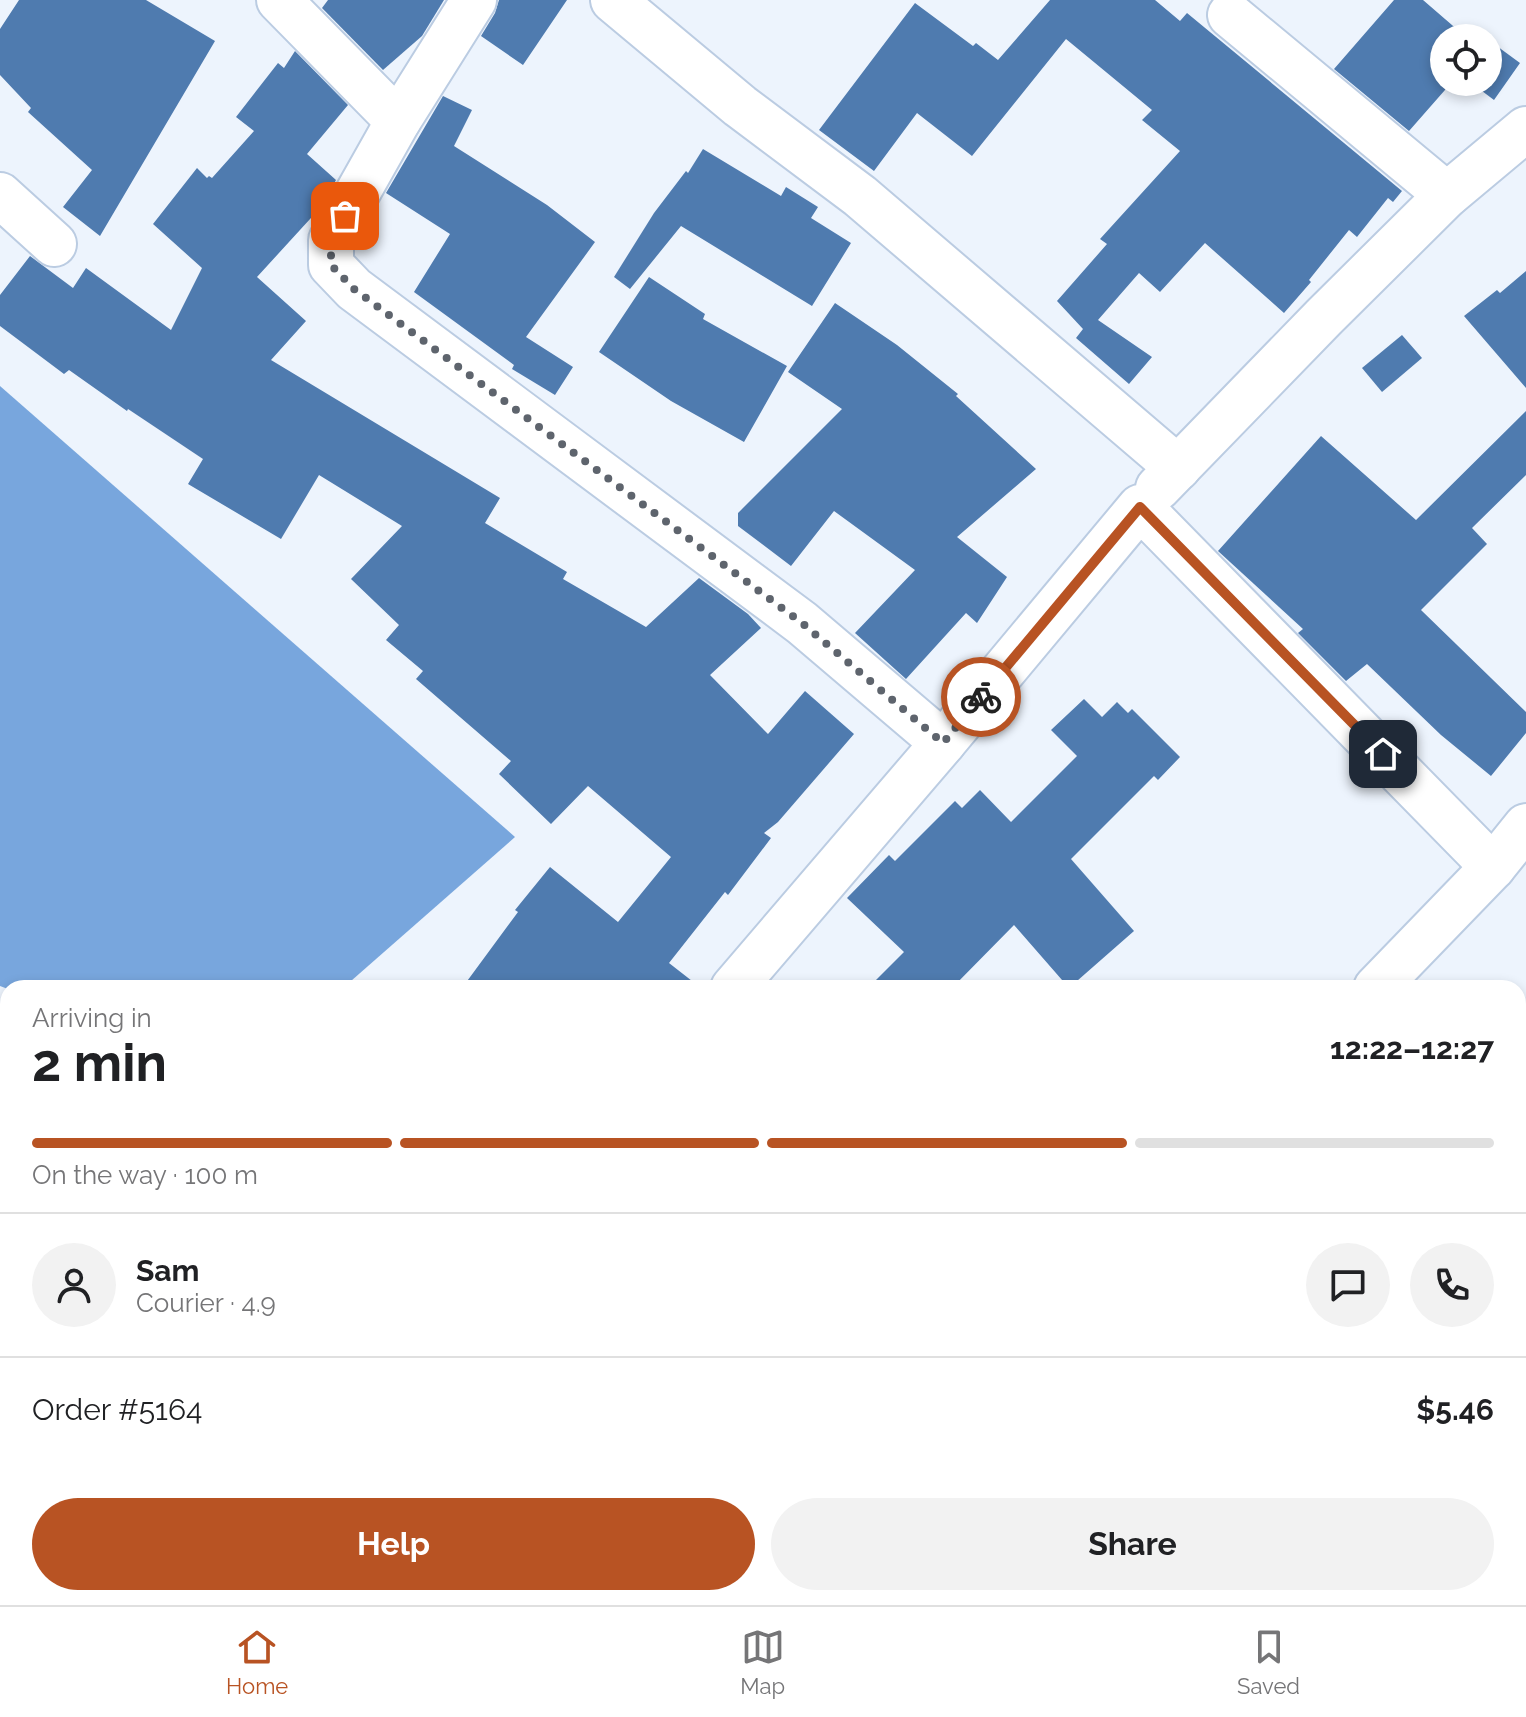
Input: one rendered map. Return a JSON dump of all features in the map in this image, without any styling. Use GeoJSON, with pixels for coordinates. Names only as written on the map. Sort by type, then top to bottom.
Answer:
{"type":"FeatureCollection","features":[{"type":"Feature","properties":{"kind":"street"},"geometry":{"type":"LineString","coordinates":[[279,0],[398,121]]}},
{"type":"Feature","properties":{"kind":"street"},"geometry":{"type":"LineString","coordinates":[[474,0],[398,121],[331,240],[331,265],[354,289],[802,623],[943,743]]}},
{"type":"Feature","properties":{"kind":"street"},"geometry":{"type":"LineString","coordinates":[[613,0],[740,106],[860,196],[1178,468]]}},
{"type":"Feature","properties":{"kind":"street"},"geometry":{"type":"LineString","coordinates":[[1230,15],[1447,195]]}},
{"type":"Feature","properties":{"kind":"street"},"geometry":{"type":"LineString","coordinates":[[740,980],[1140,507],[1447,195],[1526,129]]}},
{"type":"Feature","properties":{"kind":"street"},"geometry":{"type":"LineString","coordinates":[[0,195],[54,244]]}},
{"type":"Feature","properties":{"kind":"street"},"geometry":{"type":"LineString","coordinates":[[1140,507],[1493,867]]}},
{"type":"Feature","properties":{"kind":"street"},"geometry":{"type":"LineString","coordinates":[[1384,980],[1493,867],[1526,826]]}},
{"type":"Feature","properties":{"kind":"water"},"geometry":{"type":"Polygon","coordinates":[[[0,386],[515,837],[352,980],[0,980],[0,386]]]}},
{"type":"Feature","properties":{"kind":"building"},"geometry":{"type":"Polygon","coordinates":[[[19,0],[146,0],[215,41],[100,236],[63,207],[92,170],[28,112],[31,108],[0,75],[0,29],[19,0]]]}},
{"type":"Feature","properties":{"kind":"building"},"geometry":{"type":"Polygon","coordinates":[[[328,0],[444,0],[422,36],[383,70],[322,8],[328,0]]]}},
{"type":"Feature","properties":{"kind":"building"},"geometry":{"type":"Polygon","coordinates":[[[499,0],[567,0],[523,65],[481,36],[499,0]]]}},
{"type":"Feature","properties":{"kind":"building"},"geometry":{"type":"Polygon","coordinates":[[[1050,0],[1155,0],[1180,21],[1187,13],[1402,191],[1393,202],[1388,198],[1357,237],[1349,230],[1284,313],[1205,243],[1160,292],[1139,273],[1098,320],[1152,357],[1129,384],[1076,338],[1083,329],[1057,301],[1107,244],[1100,239],[1180,151],[1142,120],[1152,110],[1066,39],[972,156],[917,113],[874,171],[819,130],[915,3],[973,46],[976,43],[998,60],[1050,0]]]}},
{"type":"Feature","properties":{"kind":"building"},"geometry":{"type":"Polygon","coordinates":[[[1394,0],[1423,0],[1451,24],[1430,24],[1430,96],[1440,96],[1409,131],[1334,69],[1394,0]]]}},
{"type":"Feature","properties":{"kind":"building"},"geometry":{"type":"Polygon","coordinates":[[[1502,50],[1520,63],[1502,89],[1502,50]]]}},
{"type":"Feature","properties":{"kind":"building"},"geometry":{"type":"Polygon","coordinates":[[[295,51],[348,105],[307,154],[336,180],[321,207],[257,277],[306,321],[271,360],[500,498],[485,523],[567,572],[563,579],[646,627],[699,578],[748,614],[761,628],[710,675],[768,734],[805,691],[854,734],[778,822],[764,833],[771,838],[728,895],[725,892],[669,963],[691,980],[468,980],[518,912],[515,910],[550,867],[618,922],[671,857],[588,786],[551,824],[499,774],[511,761],[416,679],[423,671],[386,640],[399,625],[351,579],[402,526],[319,475],[281,539],[188,484],[203,459],[69,370],[64,374],[0,326],[0,295],[30,256],[73,288],[86,268],[171,330],[202,268],[153,224],[197,168],[207,178],[212,178],[254,131],[236,117],[278,63],[284,68],[295,51]]]}},
{"type":"Feature","properties":{"kind":"building"},"geometry":{"type":"Polygon","coordinates":[[[443,96],[472,110],[454,146],[547,205],[595,242],[526,337],[573,367],[555,395],[512,369],[514,365],[414,292],[450,234],[386,193],[443,96]]]}},
{"type":"Feature","properties":{"kind":"building"},"geometry":{"type":"Polygon","coordinates":[[[703,149],[781,196],[786,187],[818,207],[811,218],[851,243],[812,306],[681,226],[630,289],[614,277],[654,213],[686,171],[688,173],[703,149]]]}},
{"type":"Feature","properties":{"kind":"building"},"geometry":{"type":"Polygon","coordinates":[[[1526,271],[1526,388],[1464,316],[1497,290],[1500,293],[1526,271]]]}},
{"type":"Feature","properties":{"kind":"building"},"geometry":{"type":"Polygon","coordinates":[[[649,277],[705,314],[703,319],[787,366],[744,442],[671,401],[599,352],[649,277]]]}},
{"type":"Feature","properties":{"kind":"building"},"geometry":{"type":"Polygon","coordinates":[[[835,303],[897,345],[958,394],[956,396],[1036,469],[957,537],[1007,577],[977,623],[966,613],[906,679],[855,633],[915,570],[834,511],[791,566],[738,526],[738,513],[842,409],[788,372],[835,303]]]}},
{"type":"Feature","properties":{"kind":"building"},"geometry":{"type":"Polygon","coordinates":[[[1402,335],[1422,358],[1382,392],[1362,368],[1402,335]]]}},
{"type":"Feature","properties":{"kind":"building"},"geometry":{"type":"Polygon","coordinates":[[[1526,411],[1526,475],[1472,528],[1487,544],[1421,610],[1526,712],[1526,733],[1491,776],[1441,735],[1367,664],[1346,681],[1298,633],[1303,629],[1218,551],[1321,436],[1416,520],[1526,411]]]}},
{"type":"Feature","properties":{"kind":"building"},"geometry":{"type":"Polygon","coordinates":[[[1084,699],[1102,717],[1117,702],[1128,713],[1132,709],[1180,757],[1158,780],[1154,776],[1071,859],[1134,931],[1078,980],[1062,980],[1014,925],[960,980],[876,980],[904,952],[847,898],[889,855],[895,861],[955,801],[962,808],[980,790],[1011,822],[1077,756],[1051,730],[1084,699]]]}},
{"type":"Feature","properties":{"kind":"way so far"},"geometry":{"type":"LineString","coordinates":[[345,216],[331,240],[331,265],[354,289],[802,623],[943,743],[981,697]]}},
{"type":"Feature","properties":{"kind":"route"},"geometry":{"type":"LineString","coordinates":[[981,697],[1140,507],[1383,754]]}}]}
